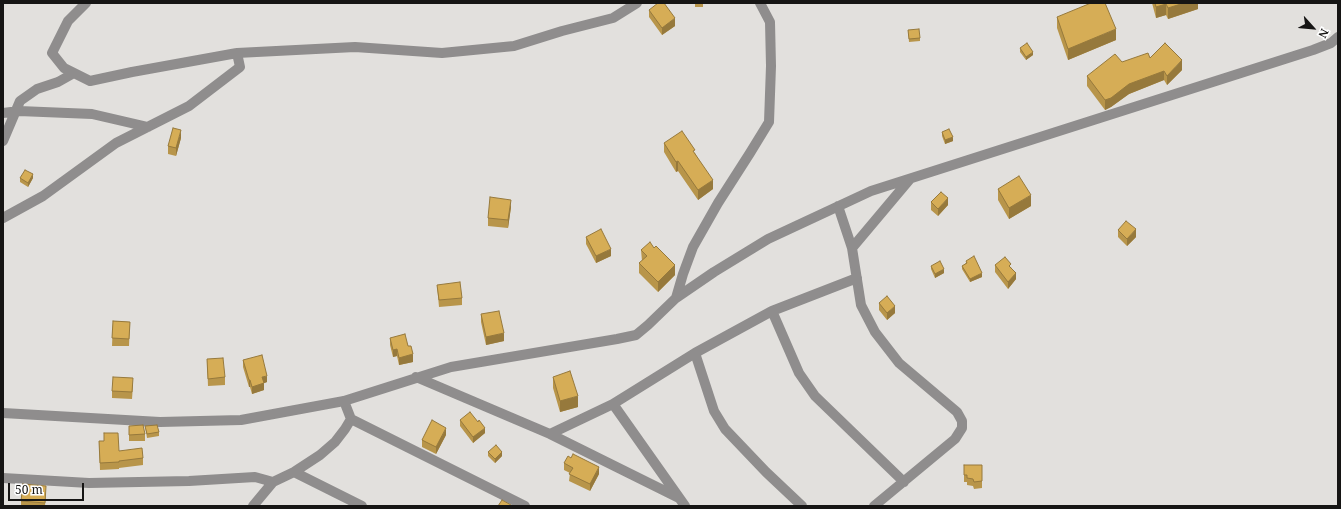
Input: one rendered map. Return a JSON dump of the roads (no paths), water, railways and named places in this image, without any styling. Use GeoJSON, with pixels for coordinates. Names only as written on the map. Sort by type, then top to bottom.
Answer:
{"type":"FeatureCollection","features":[{"type":"Feature","properties":{"kind":"street"},"geometry":{"type":"LineString","coordinates":[[86,3],[68,21],[52,53],[64,68],[90,81],[237,53],[354,47],[442,53],[514,46],[562,31],[613,18],[636,3]]}},
{"type":"Feature","properties":{"kind":"street"},"geometry":{"type":"LineString","coordinates":[[676,298],[683,274],[694,247],[718,203],[769,122],[771,66],[770,22],[760,3]]}},
{"type":"Feature","properties":{"kind":"street"},"geometry":{"type":"LineString","coordinates":[[3,413],[160,422],[240,420],[344,401],[451,367],[636,335],[676,298],[768,239],[871,191],[1313,50],[1331,43],[1338,37]]}},
{"type":"Feature","properties":{"kind":"street"},"geometry":{"type":"LineString","coordinates":[[3,218],[43,196],[116,143],[189,106],[240,67],[237,53]]}},
{"type":"Feature","properties":{"kind":"street"},"geometry":{"type":"LineString","coordinates":[[3,142],[14,112],[20,101],[37,89],[58,82],[74,73]]}},
{"type":"Feature","properties":{"kind":"street"},"geometry":{"type":"LineString","coordinates":[[3,113],[58,112],[92,114],[148,127]]}},
{"type":"Feature","properties":{"kind":"street"},"geometry":{"type":"LineString","coordinates":[[852,248],[910,179]]}},
{"type":"Feature","properties":{"kind":"street"},"geometry":{"type":"LineString","coordinates":[[838,206],[852,248],[861,305],[875,332],[899,363],[957,412],[962,421],[962,428],[955,440],[874,506]]}},
{"type":"Feature","properties":{"kind":"street"},"geometry":{"type":"LineString","coordinates":[[550,434],[613,404],[695,353],[772,311],[857,278]]}},
{"type":"Feature","properties":{"kind":"street"},"geometry":{"type":"LineString","coordinates":[[772,311],[799,373],[815,396],[904,482]]}},
{"type":"Feature","properties":{"kind":"street"},"geometry":{"type":"LineString","coordinates":[[695,353],[714,411],[725,429],[766,472],[802,506]]}},
{"type":"Feature","properties":{"kind":"street"},"geometry":{"type":"LineString","coordinates":[[416,377],[550,434],[682,502]]}},
{"type":"Feature","properties":{"kind":"street"},"geometry":{"type":"LineString","coordinates":[[344,401],[351,419],[525,506]]}},
{"type":"Feature","properties":{"kind":"street"},"geometry":{"type":"LineString","coordinates":[[613,404],[682,502]]}},
{"type":"Feature","properties":{"kind":"street"},"geometry":{"type":"LineString","coordinates":[[253,506],[273,482],[294,472],[320,455],[335,442],[351,419]]}},
{"type":"Feature","properties":{"kind":"street"},"geometry":{"type":"LineString","coordinates":[[294,472],[362,506]]}},
{"type":"Feature","properties":{"kind":"street"},"geometry":{"type":"LineString","coordinates":[[3,478],[89,483],[189,481],[254,477],[273,482]]}}]}
